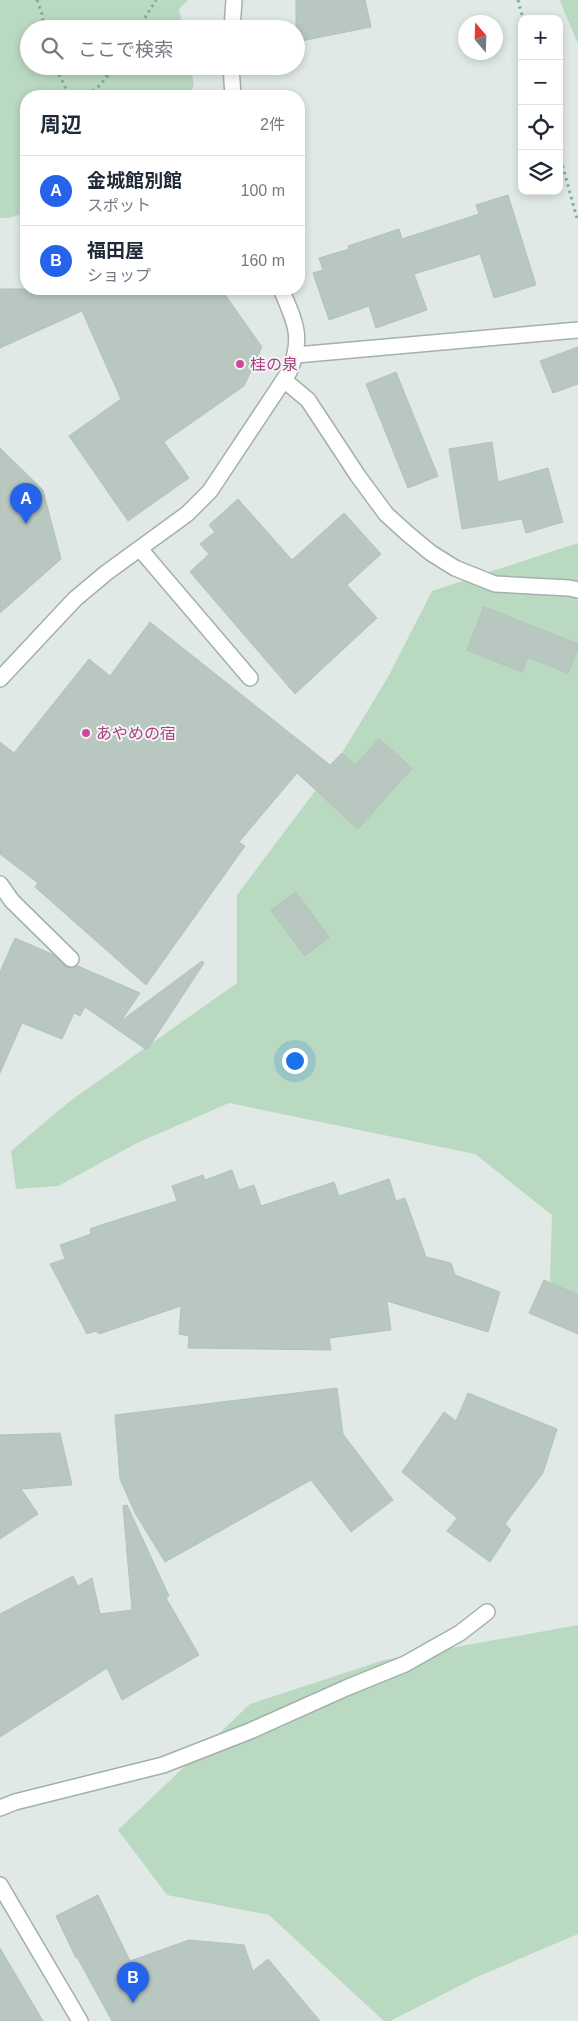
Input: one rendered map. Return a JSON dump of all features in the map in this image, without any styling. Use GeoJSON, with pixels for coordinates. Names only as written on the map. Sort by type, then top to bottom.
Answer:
{"type":"FeatureCollection","features":[{"type":"Feature","properties":{"kind":"street"},"geometry":{"type":"LineString","coordinates":[[233,20],[234,0]]}},
{"type":"Feature","properties":{"kind":"street"},"geometry":{"type":"LineString","coordinates":[[232,75],[233,90]]}},
{"type":"Feature","properties":{"kind":"street"},"geometry":{"type":"LineString","coordinates":[[0,679],[75,599],[106,573],[187,514],[210,491],[284,380],[296,355],[298,338],[293,317],[284,295]]}},
{"type":"Feature","properties":{"kind":"street"},"geometry":{"type":"LineString","coordinates":[[296,355],[578,330]]}},
{"type":"Feature","properties":{"kind":"street"},"geometry":{"type":"LineString","coordinates":[[284,380],[308,400],[358,476],[386,514],[431,553],[455,568],[495,584],[578,590]]}},
{"type":"Feature","properties":{"kind":"street"},"geometry":{"type":"LineString","coordinates":[[140,548],[250,678]]}},
{"type":"Feature","properties":{"kind":"street"},"geometry":{"type":"LineString","coordinates":[[0,884],[12,901],[71,959]]}},
{"type":"Feature","properties":{"kind":"street"},"geometry":{"type":"LineString","coordinates":[[0,1808],[15,1802],[163,1765],[250,1730],[405,1664],[460,1633],[487,1612]]}},
{"type":"Feature","properties":{"kind":"street"},"geometry":{"type":"LineString","coordinates":[[0,1885],[80,2021]]}},
{"type":"Feature","properties":{"kind":"path"},"geometry":{"type":"LineString","coordinates":[[37,0],[43,20]]}},
{"type":"Feature","properties":{"kind":"path"},"geometry":{"type":"LineString","coordinates":[[144,20],[156,0]]}},
{"type":"Feature","properties":{"kind":"path"},"geometry":{"type":"LineString","coordinates":[[518,0],[522,15]]}},
{"type":"Feature","properties":{"kind":"path"},"geometry":{"type":"LineString","coordinates":[[60,75],[68,90]]}},
{"type":"Feature","properties":{"kind":"path"},"geometry":{"type":"LineString","coordinates":[[95,90],[104,83],[109,75]]}},
{"type":"Feature","properties":{"kind":"path"},"geometry":{"type":"LineString","coordinates":[[563,168],[578,222]]}},
{"type":"Feature","properties":{"kind":"green space"},"geometry":{"type":"Polygon","coordinates":[[[0,0],[188,0],[179,9],[181,20],[20,20],[20,75],[192,75],[194,84],[192,90],[20,90],[20,215],[0,218],[0,0]]]}},
{"type":"Feature","properties":{"kind":"green space"},"geometry":{"type":"Polygon","coordinates":[[[560,0],[578,0],[578,44],[562,6],[560,0]]]}},
{"type":"Feature","properties":{"kind":"green space"},"geometry":{"type":"Polygon","coordinates":[[[578,543],[578,1326],[575,1324],[550,1280],[552,1215],[475,1154],[229,1103],[137,1143],[58,1186],[16,1189],[11,1151],[70,1101],[237,983],[237,895],[336,763],[388,677],[432,591],[578,543]]]}},
{"type":"Feature","properties":{"kind":"green space"},"geometry":{"type":"Polygon","coordinates":[[[578,1625],[578,1934],[477,1977],[390,2021],[384,2021],[269,1915],[167,1895],[118,1830],[250,1704],[384,1660],[578,1625]]]}},
{"type":"Feature","properties":{"kind":"building"},"geometry":{"type":"Polygon","coordinates":[[[296,0],[365,0],[371,27],[305,40],[305,20],[296,20],[296,0]]]}},
{"type":"Feature","properties":{"kind":"building"},"geometry":{"type":"Polygon","coordinates":[[[508,195],[536,285],[494,298],[480,254],[414,274],[427,310],[376,328],[369,306],[329,320],[313,273],[323,270],[319,258],[349,249],[348,246],[399,229],[402,239],[479,214],[476,205],[508,195]]]}},
{"type":"Feature","properties":{"kind":"building"},"geometry":{"type":"Polygon","coordinates":[[[0,289],[20,289],[20,295],[225,295],[262,347],[244,386],[164,442],[189,478],[128,521],[69,436],[121,399],[82,311],[0,348],[0,289]]]}},
{"type":"Feature","properties":{"kind":"building"},"geometry":{"type":"Polygon","coordinates":[[[578,347],[578,384],[553,393],[540,361],[578,347]]]}},
{"type":"Feature","properties":{"kind":"building"},"geometry":{"type":"Polygon","coordinates":[[[396,372],[438,476],[408,488],[366,384],[396,372]]]}},
{"type":"Feature","properties":{"kind":"building"},"geometry":{"type":"Polygon","coordinates":[[[492,442],[498,482],[548,468],[563,522],[526,533],[522,519],[462,529],[449,449],[492,442]]]}},
{"type":"Feature","properties":{"kind":"building"},"geometry":{"type":"Polygon","coordinates":[[[0,448],[43,490],[61,559],[0,613],[0,448]]]}},
{"type":"Feature","properties":{"kind":"building"},"geometry":{"type":"Polygon","coordinates":[[[238,499],[292,560],[344,513],[381,554],[347,585],[377,618],[295,694],[190,572],[209,554],[200,544],[215,532],[209,525],[238,499]]]}},
{"type":"Feature","properties":{"kind":"building"},"geometry":{"type":"Polygon","coordinates":[[[484,607],[578,644],[578,649],[568,673],[528,657],[522,672],[467,650],[484,607]]]}},
{"type":"Feature","properties":{"kind":"building"},"geometry":{"type":"Polygon","coordinates":[[[150,622],[330,765],[342,753],[355,765],[379,739],[412,768],[358,829],[297,773],[239,842],[245,846],[146,985],[35,887],[38,883],[0,854],[0,742],[14,753],[89,659],[110,676],[150,622]]]}},
{"type":"Feature","properties":{"kind":"building"},"geometry":{"type":"Polygon","coordinates":[[[296,892],[329,937],[305,956],[271,910],[296,892]]]}},
{"type":"Feature","properties":{"kind":"building"},"geometry":{"type":"Polygon","coordinates":[[[15,938],[54,955],[68,968],[78,966],[140,993],[121,1021],[202,961],[204,963],[147,1050],[85,1007],[80,1016],[74,1013],[62,1039],[22,1023],[0,1073],[0,972],[15,938]]]}},
{"type":"Feature","properties":{"kind":"building"},"geometry":{"type":"Polygon","coordinates":[[[232,1170],[239,1190],[254,1185],[261,1206],[334,1182],[339,1196],[389,1179],[396,1201],[405,1198],[426,1257],[451,1263],[455,1275],[500,1292],[488,1332],[387,1301],[391,1330],[329,1338],[331,1350],[188,1348],[189,1336],[179,1334],[181,1306],[99,1334],[96,1331],[87,1334],[50,1264],[65,1259],[60,1245],[91,1234],[90,1229],[177,1201],[172,1186],[203,1175],[205,1180],[232,1170]]]}},
{"type":"Feature","properties":{"kind":"building"},"geometry":{"type":"Polygon","coordinates":[[[544,1280],[578,1295],[578,1334],[529,1313],[544,1280]]]}},
{"type":"Feature","properties":{"kind":"building"},"geometry":{"type":"Polygon","coordinates":[[[337,1388],[343,1434],[393,1500],[351,1532],[311,1480],[165,1562],[135,1513],[120,1479],[115,1415],[337,1388]]]}},
{"type":"Feature","properties":{"kind":"building"},"geometry":{"type":"Polygon","coordinates":[[[468,1393],[557,1429],[543,1473],[505,1524],[511,1530],[490,1562],[447,1531],[457,1518],[402,1472],[444,1412],[456,1421],[468,1393]]]}},
{"type":"Feature","properties":{"kind":"building"},"geometry":{"type":"Polygon","coordinates":[[[60,1433],[72,1485],[21,1489],[38,1514],[0,1539],[0,1435],[60,1433]]]}},
{"type":"Feature","properties":{"kind":"building"},"geometry":{"type":"Polygon","coordinates":[[[127,1505],[169,1596],[166,1598],[199,1655],[122,1700],[107,1668],[0,1737],[0,1614],[73,1576],[78,1586],[92,1578],[100,1614],[132,1610],[123,1506],[127,1505]]]}},
{"type":"Feature","properties":{"kind":"building"},"geometry":{"type":"Polygon","coordinates":[[[98,1895],[130,1961],[189,1940],[244,1945],[253,1971],[268,1959],[320,2021],[112,2021],[76,1958],[56,1916],[98,1895]]]}},
{"type":"Feature","properties":{"kind":"building"},"geometry":{"type":"Polygon","coordinates":[[[0,1948],[43,2021],[0,2021],[0,1948]]]}},
{"type":"Feature","properties":{"kind":"place","name":"桂の泉"},"geometry":{"type":"Point","coordinates":[240,364]}},
{"type":"Feature","properties":{"kind":"place","name":"金城館別館"},"geometry":{"type":"Point","coordinates":[26,524]}},
{"type":"Feature","properties":{"kind":"place","name":"あやめの宿"},"geometry":{"type":"Point","coordinates":[86,733]}},
{"type":"Feature","properties":{"kind":"place","name":"福田屋"},"geometry":{"type":"Point","coordinates":[133,2003]}}]}
